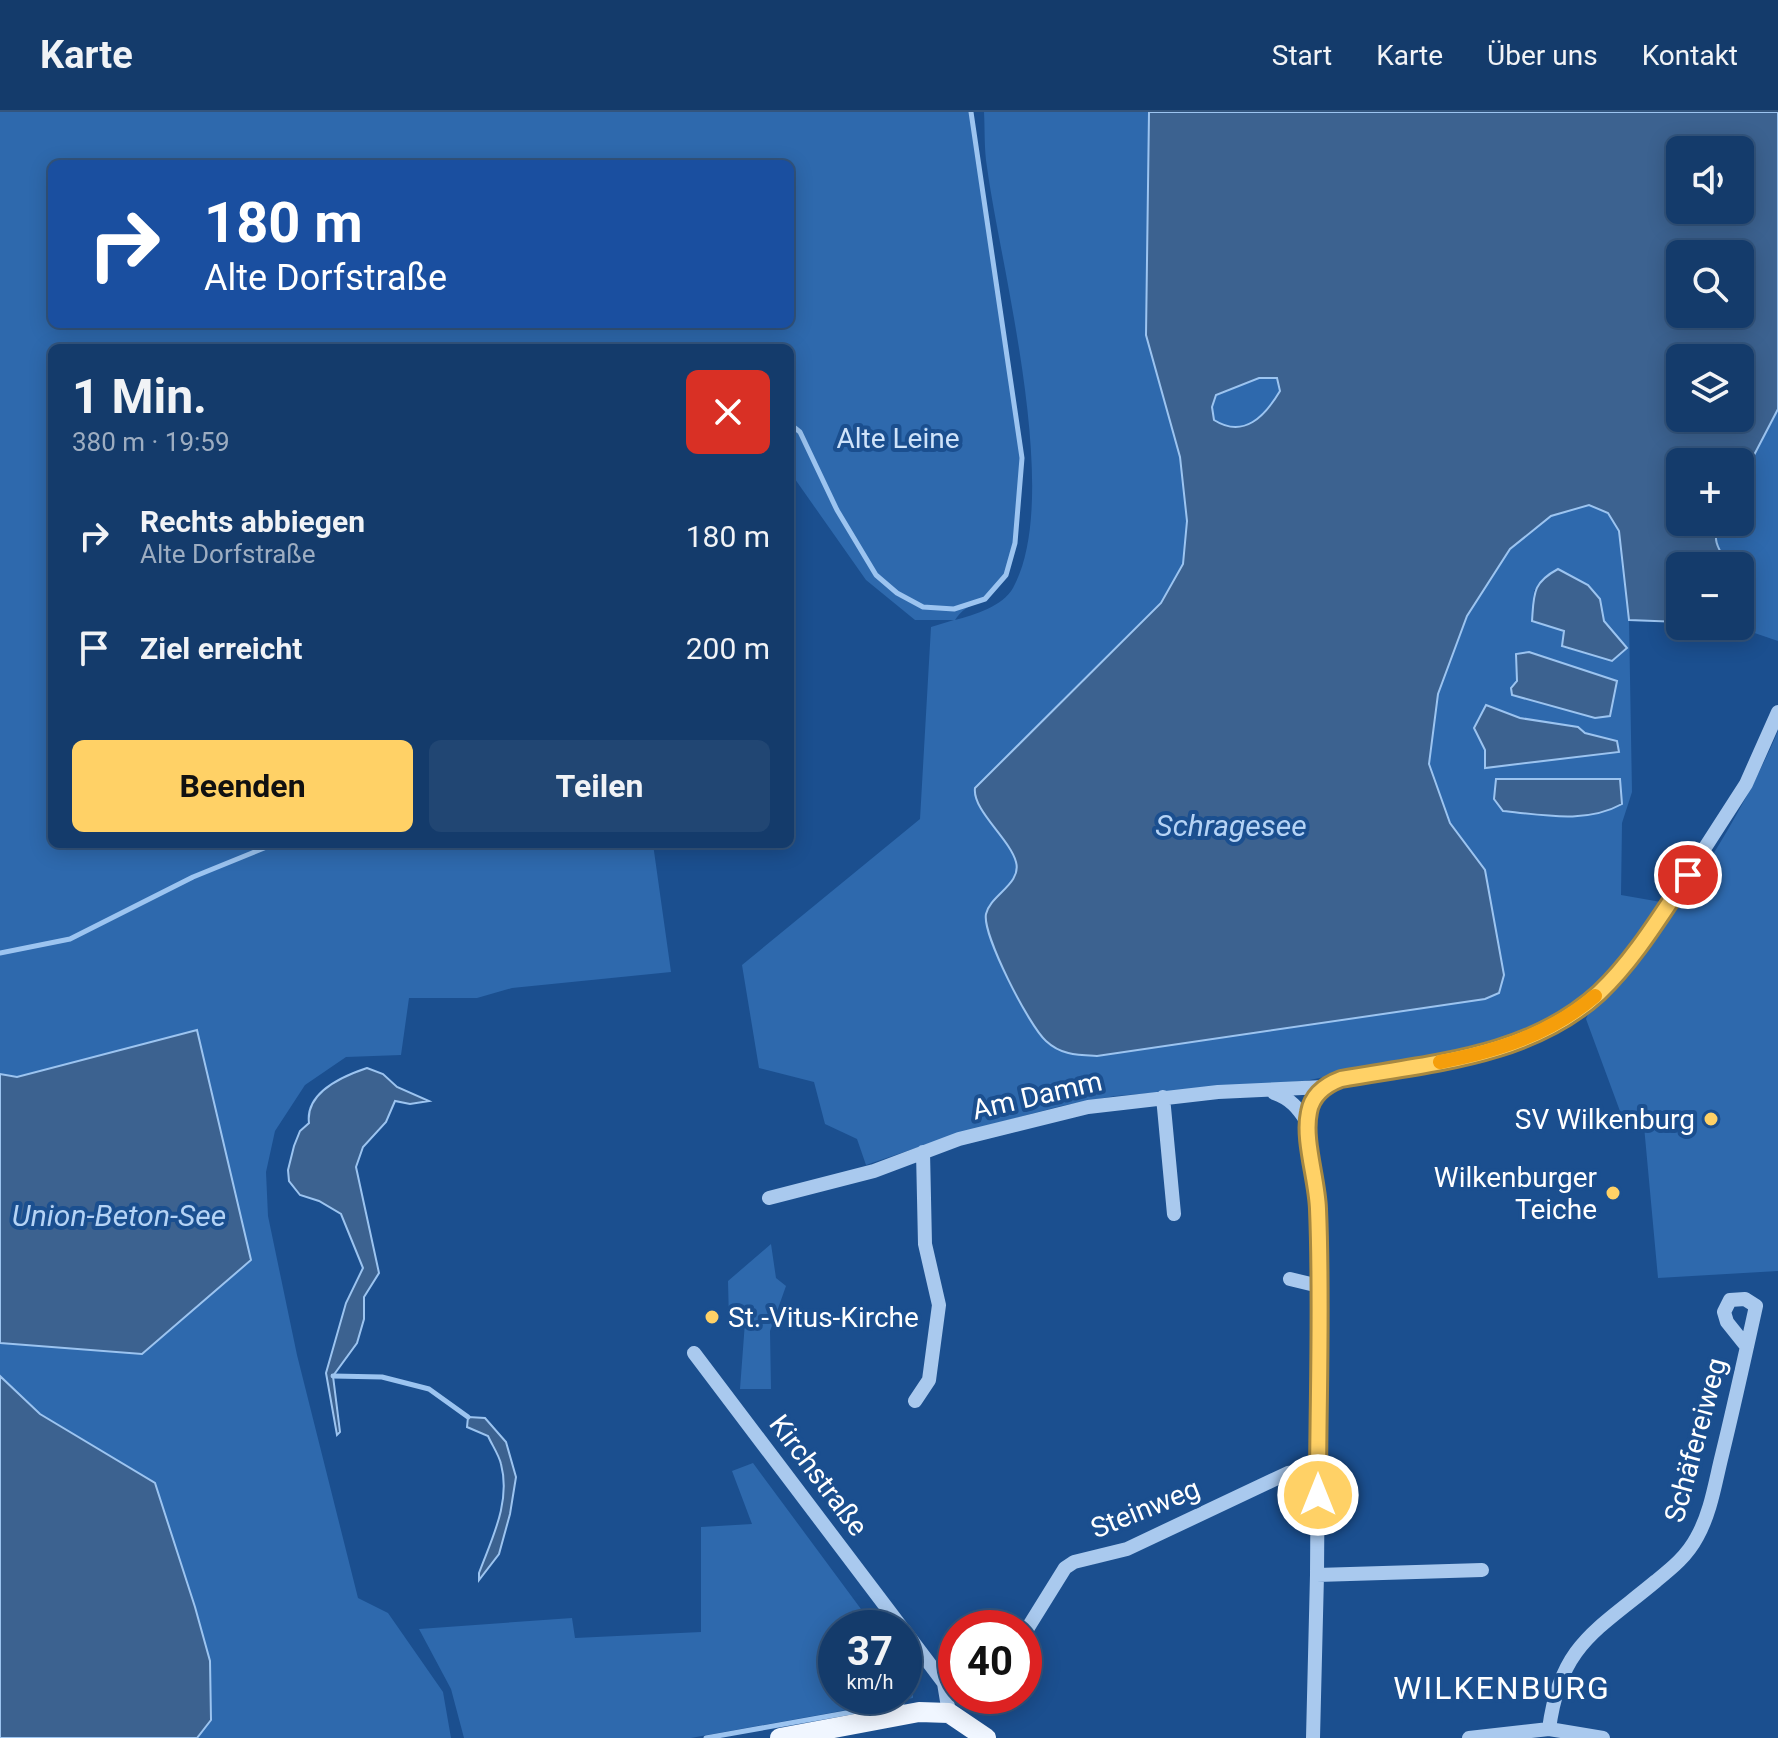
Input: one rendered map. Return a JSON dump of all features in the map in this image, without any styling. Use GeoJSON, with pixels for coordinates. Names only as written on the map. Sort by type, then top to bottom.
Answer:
{"type":"FeatureCollection","features":[{"type":"Feature","properties":{"kind":"main road"},"geometry":{"type":"LineString","coordinates":[[780,1738],[919,1712],[938,1713]]}},
{"type":"Feature","properties":{"kind":"main road"},"geometry":{"type":"LineString","coordinates":[[950,1714],[986,1738]]}},
{"type":"Feature","properties":{"kind":"street","name":"Am Damm"},"geometry":{"type":"LineString","coordinates":[[769,1198],[874,1171],[959,1139],[1088,1107],[1163,1097],[1324,1087],[1341,1079],[1482,1054],[1533,1036],[1575,1013],[1619,971],[1688,875],[1746,784],[1778,712]]}},
{"type":"Feature","properties":{"kind":"street"},"geometry":{"type":"LineString","coordinates":[[1313,1738],[1319,1286],[1318,1206],[1307,1122],[1309,1108],[1324,1087]]}},
{"type":"Feature","properties":{"kind":"street"},"geometry":{"type":"LineString","coordinates":[[1267,1090],[1287,1098],[1299,1108],[1307,1122]]}},
{"type":"Feature","properties":{"kind":"street"},"geometry":{"type":"LineString","coordinates":[[1163,1097],[1174,1214]]}},
{"type":"Feature","properties":{"kind":"street"},"geometry":{"type":"LineString","coordinates":[[915,1401],[929,1380],[939,1305],[925,1244],[923,1152]]}},
{"type":"Feature","properties":{"kind":"street"},"geometry":{"type":"LineString","coordinates":[[1290,1279],[1319,1286]]}},
{"type":"Feature","properties":{"kind":"street","name":"Schäfereiweg"},"geometry":{"type":"LineString","coordinates":[[1549,1729],[1557,1685],[1570,1659],[1588,1636],[1681,1561],[1696,1539],[1708,1514],[1747,1347]]}},
{"type":"Feature","properties":{"kind":"street","name":"Kirchstraße"},"geometry":{"type":"LineString","coordinates":[[694,1353],[889,1610]]}},
{"type":"Feature","properties":{"kind":"street","name":"Steinweg"},"geometry":{"type":"LineString","coordinates":[[1039,1610],[1065,1568],[1074,1562],[1127,1549],[1288,1473],[1318,1469]]}},
{"type":"Feature","properties":{"kind":"street"},"geometry":{"type":"LineString","coordinates":[[1317,1575],[1482,1570]]}},
{"type":"Feature","properties":{"kind":"street","name":"Kirchstraße"},"geometry":{"type":"LineString","coordinates":[[922,1654],[938,1675]]}},
{"type":"Feature","properties":{"kind":"street"},"geometry":{"type":"LineString","coordinates":[[1469,1738],[1549,1729],[1603,1738]]}},
{"type":"Feature","properties":{"kind":"green space"},"geometry":{"type":"Polygon","coordinates":[[[0,112],[971,112],[1022,458],[1012,562],[990,594],[966,608],[955,620],[995,605],[1013,588],[1027,548],[1032,498],[1024,382],[987,167],[984,112],[1149,112],[1146,335],[1180,457],[1187,521],[1183,565],[1161,603],[1084,681],[977,802],[1006,839],[1017,863],[1010,884],[993,901],[986,914],[999,959],[1029,1018],[1045,1040],[1097,1056],[1485,999],[1499,993],[1485,870],[1450,823],[1429,764],[1438,694],[1467,616],[1510,549],[1551,516],[1589,505],[1608,513],[1619,531],[1629,620],[1632,792],[1622,823],[1621,895],[1661,902],[1615,966],[1571,1006],[1543,1023],[1498,1041],[1305,1081],[1115,1096],[1061,1106],[957,1134],[866,1165],[857,1139],[825,1124],[814,1082],[759,1068],[742,965],[920,819],[931,627],[954,620],[915,620],[866,580],[794,478],[794,344],[48,344],[48,848],[654,848],[671,972],[512,988],[477,998],[409,998],[401,1055],[346,1057],[305,1085],[275,1131],[266,1172],[268,1216],[297,1355],[358,1598],[388,1613],[443,1692],[451,1738],[197,1738],[211,1720],[155,1483],[40,1414],[0,1376],[0,1343],[142,1354],[17,1077],[0,1074],[0,112]],[[1534,590],[1532,621],[1564,631],[1562,647],[1613,661],[1626,648],[1604,621],[1600,599],[1534,590]],[[1516,655],[1517,681],[1512,695],[1547,703],[1516,655]],[[1486,705],[1474,728],[1485,750],[1486,768],[1619,752],[1617,741],[1585,733],[1577,727],[1520,718],[1486,705]]]}},
{"type":"Feature","properties":{"kind":"green space"},"geometry":{"type":"Polygon","coordinates":[[[1259,378],[1277,378],[1280,391],[1260,416],[1244,426],[1235,427],[1214,420],[1212,407],[1216,395],[1259,378]]]}},
{"type":"Feature","properties":{"kind":"green space"},"geometry":{"type":"Polygon","coordinates":[[[1778,409],[1778,641],[1754,633],[1754,552],[1721,552],[1717,545],[1716,536],[1754,536],[1754,455],[1778,409]]]}},
{"type":"Feature","properties":{"kind":"green space","name":"SV Wilkenburg"},"geometry":{"type":"Polygon","coordinates":[[[1778,731],[1778,1271],[1658,1278],[1644,1126],[1624,1122],[1586,1019],[1644,952],[1696,880],[1742,804],[1778,731]]]}},
{"type":"Feature","properties":{"kind":"green space"},"geometry":{"type":"Polygon","coordinates":[[[771,1244],[776,1278],[786,1286],[770,1331],[771,1389],[740,1389],[745,1322],[729,1321],[728,1281],[771,1244]]]}},
{"type":"Feature","properties":{"kind":"green space"},"geometry":{"type":"Polygon","coordinates":[[[753,1463],[862,1610],[818,1610],[818,1714],[824,1714],[691,1738],[464,1738],[451,1689],[419,1629],[572,1618],[575,1638],[701,1632],[701,1527],[752,1524],[732,1471],[753,1463]]]}},
{"type":"Feature","properties":{"kind":"water","name":"Schragesee"},"geometry":{"type":"Polygon","coordinates":[[[1149,112],[1778,112],[1778,409],[1754,455],[1754,448],[1666,448],[1666,536],[1716,536],[1721,552],[1666,552],[1666,621],[1629,620],[1619,531],[1608,513],[1589,505],[1551,516],[1510,549],[1467,616],[1438,694],[1429,764],[1450,823],[1485,870],[1504,975],[1499,993],[1485,999],[1097,1056],[1070,1053],[1052,1046],[1038,1032],[1018,999],[991,940],[986,914],[1014,877],[1016,862],[1007,844],[979,806],[975,788],[1161,603],[1183,564],[1187,521],[1180,457],[1146,335],[1149,112]],[[1259,378],[1216,395],[1212,407],[1214,420],[1235,427],[1244,426],[1268,409],[1280,391],[1277,378],[1259,378]]]}},
{"type":"Feature","properties":{"kind":"water"},"geometry":{"type":"Polygon","coordinates":[[[1558,569],[1588,585],[1600,599],[1604,621],[1627,648],[1612,661],[1562,646],[1564,631],[1532,621],[1539,584],[1558,569]]]}},
{"type":"Feature","properties":{"kind":"water"},"geometry":{"type":"Polygon","coordinates":[[[1529,652],[1617,681],[1610,716],[1595,718],[1512,695],[1511,688],[1517,681],[1516,654],[1529,652]]]}},
{"type":"Feature","properties":{"kind":"water"},"geometry":{"type":"Polygon","coordinates":[[[1486,705],[1520,718],[1578,727],[1585,733],[1617,741],[1619,752],[1485,768],[1485,750],[1474,728],[1486,705]]]}},
{"type":"Feature","properties":{"kind":"water"},"geometry":{"type":"Polygon","coordinates":[[[1496,779],[1620,779],[1622,804],[1579,816],[1503,811],[1494,799],[1496,779]]]}},
{"type":"Feature","properties":{"kind":"water","name":"Union-Beton-See"},"geometry":{"type":"Polygon","coordinates":[[[197,1030],[251,1260],[142,1354],[0,1343],[0,1074],[17,1077],[197,1030]]]}},
{"type":"Feature","properties":{"kind":"water"},"geometry":{"type":"Polygon","coordinates":[[[367,1068],[383,1074],[397,1087],[429,1101],[410,1104],[395,1101],[386,1122],[363,1147],[356,1167],[379,1273],[364,1297],[364,1319],[357,1343],[333,1376],[340,1432],[337,1435],[326,1373],[346,1303],[363,1268],[341,1214],[319,1201],[300,1195],[289,1181],[288,1170],[300,1131],[309,1123],[309,1112],[319,1094],[337,1081],[367,1068]]]}},
{"type":"Feature","properties":{"kind":"water"},"geometry":{"type":"Polygon","coordinates":[[[0,1376],[40,1414],[155,1483],[210,1661],[211,1720],[197,1738],[0,1738],[0,1376]]]}},
{"type":"Feature","properties":{"kind":"water"},"geometry":{"type":"Polygon","coordinates":[[[468,1417],[485,1418],[506,1442],[516,1477],[499,1554],[479,1580],[499,1520],[504,1492],[500,1461],[488,1436],[467,1427],[468,1417]]]}},
{"type":"Feature","properties":{"kind":"waterway","name":"Alte Leine"},"geometry":{"type":"LineString","coordinates":[[794,427],[800,432],[837,510],[876,575],[897,593],[923,607],[954,609],[985,599],[1006,575],[1015,543],[1022,458],[971,112]]}},
{"type":"Feature","properties":{"kind":"waterway","name":"Alte Leine"},"geometry":{"type":"LineString","coordinates":[[0,953],[70,939],[193,877],[264,848]]}},
{"type":"Feature","properties":{"kind":"waterway"},"geometry":{"type":"LineString","coordinates":[[333,1376],[382,1377],[429,1389],[468,1417]]}},
{"type":"Feature","properties":{"kind":"waterway"},"geometry":{"type":"LineString","coordinates":[[706,1738],[840,1714]]}},
{"type":"Feature","properties":{"kind":"slow traffic"},"geometry":{"type":"LineString","coordinates":[[1440,1062],[1482,1054],[1533,1036],[1575,1013],[1595,996]]}},
{"type":"Feature","properties":{"kind":"place","name":"SV Wilkenburg"},"geometry":{"type":"Point","coordinates":[1711,1119]}},
{"type":"Feature","properties":{"kind":"place","name":"Wilkenburger Teiche"},"geometry":{"type":"Point","coordinates":[1613,1193]}},
{"type":"Feature","properties":{"kind":"place","name":"St.-Vitus-Kirche"},"geometry":{"type":"Point","coordinates":[712,1317]}},
{"type":"Feature","properties":{"kind":"district","name":"WILKENBURG"},"geometry":{"type":"Point","coordinates":[1502,1688]}},
{"type":"Feature","properties":{"kind":"route"},"geometry":{"type":"LineString","coordinates":[[1318,1495],[1318,1206],[1307,1122],[1309,1108],[1316,1096],[1324,1087],[1341,1079],[1482,1054],[1508,1046],[1575,1013],[1619,971],[1688,875]]}}]}
